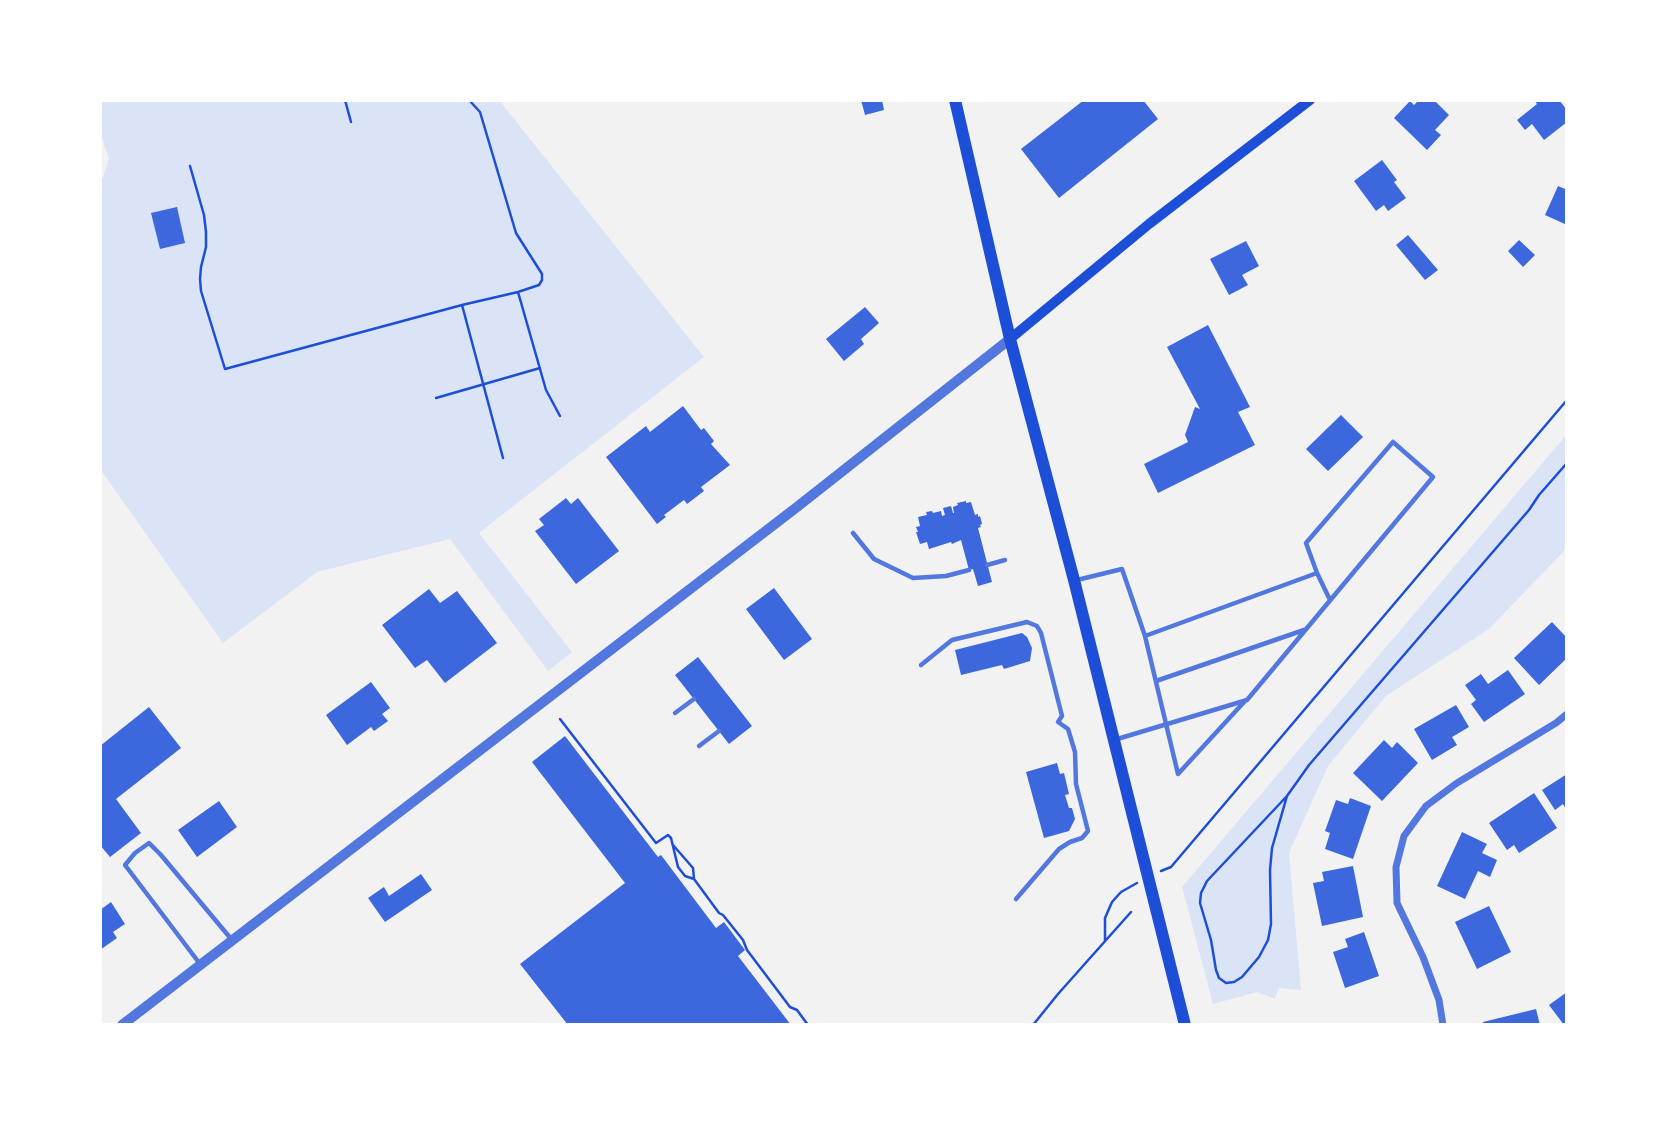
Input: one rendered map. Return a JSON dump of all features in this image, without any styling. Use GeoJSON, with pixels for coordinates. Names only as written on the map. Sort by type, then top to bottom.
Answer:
{"type":"FeatureCollection","features":[{"type":"Feature","properties":{"kind":"main road"},"geometry":{"type":"LineString","coordinates":[[955,100],[1010,339],[1074,580],[1185,1025]]}},
{"type":"Feature","properties":{"kind":"main road"},"geometry":{"type":"LineString","coordinates":[[1010,339],[1149,224],[1310,100]]}},
{"type":"Feature","properties":{"kind":"street"},"geometry":{"type":"LineString","coordinates":[[122,1025],[1010,339]]}},
{"type":"Feature","properties":{"kind":"street"},"geometry":{"type":"LineString","coordinates":[[1443,1025],[1439,1000],[1423,957],[1397,903],[1396,867],[1404,836],[1426,806],[1457,783],[1556,723],[1567,713]]}},
{"type":"Feature","properties":{"kind":"lane"},"geometry":{"type":"LineString","coordinates":[[1074,580],[1122,569],[1145,636],[1178,774],[1247,700],[1433,477],[1393,442],[1306,543],[1330,600]]}},
{"type":"Feature","properties":{"kind":"lane"},"geometry":{"type":"LineString","coordinates":[[853,533],[874,559],[913,578],[946,576],[969,570]]}},
{"type":"Feature","properties":{"kind":"lane"},"geometry":{"type":"LineString","coordinates":[[987,565],[1005,560]]}},
{"type":"Feature","properties":{"kind":"lane"},"geometry":{"type":"LineString","coordinates":[[1145,636],[1317,573]]}},
{"type":"Feature","properties":{"kind":"lane"},"geometry":{"type":"LineString","coordinates":[[921,665],[952,640],[1027,622],[1037,626],[1041,633],[1062,716],[1058,722],[1068,729],[1075,752],[1076,784],[1088,831],[1083,838],[1059,849],[1016,899]]}},
{"type":"Feature","properties":{"kind":"lane"},"geometry":{"type":"LineString","coordinates":[[1156,681],[1306,629]]}},
{"type":"Feature","properties":{"kind":"lane"},"geometry":{"type":"LineString","coordinates":[[675,713],[694,699]]}},
{"type":"Feature","properties":{"kind":"lane"},"geometry":{"type":"LineString","coordinates":[[1113,740],[1247,700]]}},
{"type":"Feature","properties":{"kind":"lane"},"geometry":{"type":"LineString","coordinates":[[699,746],[719,731]]}},
{"type":"Feature","properties":{"kind":"lane"},"geometry":{"type":"LineString","coordinates":[[201,965],[125,865],[135,853],[149,843],[232,941]]}},
{"type":"Feature","properties":{"kind":"path"},"geometry":{"type":"LineString","coordinates":[[345,100],[351,122]]}},
{"type":"Feature","properties":{"kind":"path"},"geometry":{"type":"LineString","coordinates":[[190,166],[206,232],[201,290],[225,369],[539,285],[542,274],[516,233],[480,112],[469,100]]}},
{"type":"Feature","properties":{"kind":"path"},"geometry":{"type":"LineString","coordinates":[[518,292],[546,390],[560,416]]}},
{"type":"Feature","properties":{"kind":"path"},"geometry":{"type":"LineString","coordinates":[[462,305],[503,458]]}},
{"type":"Feature","properties":{"kind":"path"},"geometry":{"type":"LineString","coordinates":[[436,398],[540,368]]}},
{"type":"Feature","properties":{"kind":"path"},"geometry":{"type":"LineString","coordinates":[[1171,867],[1567,400]]}},
{"type":"Feature","properties":{"kind":"path"},"geometry":{"type":"LineString","coordinates":[[1287,796],[1272,848],[1271,924],[1268,940],[1259,957],[1242,976],[1234,982],[1226,983],[1219,978],[1216,970],[1211,940],[1199,903],[1208,881],[1287,796],[1308,765],[1567,463]]}},
{"type":"Feature","properties":{"kind":"path"},"geometry":{"type":"LineString","coordinates":[[561,719],[656,843],[668,835],[678,867],[685,876],[694,879]]}},
{"type":"Feature","properties":{"kind":"path"},"geometry":{"type":"LineString","coordinates":[[672,844],[693,868],[694,879],[715,909],[743,940],[747,950],[790,1007],[797,1010],[808,1025]]}},
{"type":"Feature","properties":{"kind":"path"},"geometry":{"type":"LineString","coordinates":[[1105,941],[1105,918],[1112,902],[1125,889]]}},
{"type":"Feature","properties":{"kind":"path"},"geometry":{"type":"LineString","coordinates":[[715,909],[720,905]]}},
{"type":"Feature","properties":{"kind":"path"},"geometry":{"type":"LineString","coordinates":[[1033,1025],[1131,912]]}},
{"type":"Feature","properties":{"kind":"shaded area"},"geometry":{"type":"Polygon","coordinates":[[[100,100],[499,100],[704,357],[479,533],[572,652],[548,671],[450,539],[317,572],[223,643],[100,469],[100,181],[109,158],[100,133],[100,100]]]}},
{"type":"Feature","properties":{"kind":"shaded area"},"geometry":{"type":"Polygon","coordinates":[[[1567,434],[1567,548],[1489,629],[1386,696],[1328,766],[1289,853],[1301,990],[1279,988],[1275,999],[1257,992],[1213,1004],[1182,887],[1567,434]]]}},
{"type":"Feature","properties":{"kind":"building"},"geometry":{"type":"Polygon","coordinates":[[[861,100],[882,100],[884,110],[865,115],[861,100]]]}},
{"type":"Feature","properties":{"kind":"building"},"geometry":{"type":"Polygon","coordinates":[[[1084,100],[1143,100],[1158,119],[1059,198],[1021,149],[1084,100]]]}},
{"type":"Feature","properties":{"kind":"building"},"geometry":{"type":"Polygon","coordinates":[[[1419,100],[1434,100],[1449,115],[1435,130],[1441,135],[1427,150],[1394,118],[1410,101],[1414,105],[1419,100]]]}},
{"type":"Feature","properties":{"kind":"building"},"geometry":{"type":"Polygon","coordinates":[[[1534,100],[1559,100],[1567,110],[1567,122],[1544,140],[1532,124],[1525,130],[1517,120],[1537,104],[1534,100]]]}},
{"type":"Feature","properties":{"kind":"building"},"geometry":{"type":"Polygon","coordinates":[[[1382,160],[1406,198],[1388,211],[1384,205],[1376,211],[1354,181],[1382,160]]]}},
{"type":"Feature","properties":{"kind":"building"},"geometry":{"type":"Polygon","coordinates":[[[1567,184],[1567,225],[1545,215],[1558,186],[1565,189],[1567,184]]]}},
{"type":"Feature","properties":{"kind":"building"},"geometry":{"type":"Polygon","coordinates":[[[177,207],[185,243],[160,249],[151,213],[177,207]]]}},
{"type":"Feature","properties":{"kind":"building"},"geometry":{"type":"Polygon","coordinates":[[[1408,235],[1438,270],[1425,280],[1396,245],[1408,235]]]}},
{"type":"Feature","properties":{"kind":"building"},"geometry":{"type":"Polygon","coordinates":[[[1519,240],[1535,255],[1523,267],[1508,251],[1519,240]]]}},
{"type":"Feature","properties":{"kind":"building"},"geometry":{"type":"Polygon","coordinates":[[[1246,241],[1259,266],[1242,275],[1248,285],[1229,295],[1210,259],[1246,241]]]}},
{"type":"Feature","properties":{"kind":"building"},"geometry":{"type":"Polygon","coordinates":[[[865,307],[879,323],[861,339],[864,344],[844,361],[826,339],[865,307]]]}},
{"type":"Feature","properties":{"kind":"building"},"geometry":{"type":"Polygon","coordinates":[[[1208,325],[1250,407],[1238,412],[1255,445],[1158,493],[1144,464],[1188,442],[1185,435],[1195,407],[1200,409],[1167,347],[1208,325]]]}},
{"type":"Feature","properties":{"kind":"building"},"geometry":{"type":"Polygon","coordinates":[[[683,406],[701,430],[704,428],[714,441],[711,444],[730,465],[701,487],[704,491],[687,504],[684,500],[657,524],[606,457],[646,426],[650,432],[683,406]]]}},
{"type":"Feature","properties":{"kind":"building"},"geometry":{"type":"Polygon","coordinates":[[[1341,415],[1363,437],[1328,471],[1306,449],[1341,415]]]}},
{"type":"Feature","properties":{"kind":"building"},"geometry":{"type":"Polygon","coordinates":[[[566,498],[571,504],[578,498],[619,551],[576,584],[535,531],[544,525],[539,519],[566,498]]]}},
{"type":"Feature","properties":{"kind":"building"},"geometry":{"type":"Polygon","coordinates":[[[971,502],[975,515],[980,516],[982,524],[978,528],[992,582],[978,586],[973,569],[969,570],[961,540],[929,549],[927,542],[920,544],[916,532],[916,527],[920,526],[918,517],[927,515],[926,512],[941,511],[942,516],[945,515],[943,508],[951,506],[954,513],[953,507],[958,505],[957,503],[971,502]]]}},
{"type":"Feature","properties":{"kind":"building"},"geometry":{"type":"Polygon","coordinates":[[[774,588],[812,639],[784,660],[746,609],[774,588]]]}},
{"type":"Feature","properties":{"kind":"building"},"geometry":{"type":"Polygon","coordinates":[[[429,589],[440,603],[457,591],[497,643],[445,683],[427,660],[415,668],[382,625],[429,589]]]}},
{"type":"Feature","properties":{"kind":"building"},"geometry":{"type":"Polygon","coordinates":[[[1552,622],[1567,638],[1567,658],[1539,685],[1514,658],[1552,622]]]}},
{"type":"Feature","properties":{"kind":"building"},"geometry":{"type":"Polygon","coordinates":[[[1022,633],[1032,648],[1030,661],[1004,669],[1002,665],[961,675],[955,650],[1022,633]]]}},
{"type":"Feature","properties":{"kind":"building"},"geometry":{"type":"Polygon","coordinates":[[[698,657],[752,726],[729,744],[675,675],[698,657]]]}},
{"type":"Feature","properties":{"kind":"building"},"geometry":{"type":"Polygon","coordinates":[[[1508,670],[1525,694],[1484,722],[1471,704],[1476,700],[1465,685],[1481,674],[1488,684],[1508,670]]]}},
{"type":"Feature","properties":{"kind":"building"},"geometry":{"type":"Polygon","coordinates":[[[371,682],[390,708],[382,714],[388,721],[374,731],[371,727],[347,745],[326,715],[371,682]]]}},
{"type":"Feature","properties":{"kind":"building"},"geometry":{"type":"Polygon","coordinates":[[[1456,705],[1469,727],[1452,737],[1457,745],[1432,760],[1414,729],[1456,705]]]}},
{"type":"Feature","properties":{"kind":"building"},"geometry":{"type":"Polygon","coordinates":[[[149,707],[181,748],[116,799],[141,833],[110,857],[100,845],[100,746],[149,707]]]}},
{"type":"Feature","properties":{"kind":"building"},"geometry":{"type":"Polygon","coordinates":[[[565,736],[716,928],[724,922],[745,950],[738,956],[791,1025],[568,1025],[520,964],[625,883],[532,762],[565,736]]]}},
{"type":"Feature","properties":{"kind":"building"},"geometry":{"type":"Polygon","coordinates":[[[1384,740],[1392,748],[1397,742],[1418,763],[1382,801],[1353,773],[1384,740]]]}},
{"type":"Feature","properties":{"kind":"building"},"geometry":{"type":"Polygon","coordinates":[[[1057,763],[1060,774],[1064,773],[1069,794],[1065,795],[1075,819],[1069,831],[1044,838],[1026,772],[1057,763]]]}},
{"type":"Feature","properties":{"kind":"building"},"geometry":{"type":"Polygon","coordinates":[[[1567,774],[1567,811],[1563,804],[1555,810],[1542,790],[1567,774]]]}},
{"type":"Feature","properties":{"kind":"building"},"geometry":{"type":"Polygon","coordinates":[[[1534,793],[1557,828],[1519,853],[1514,845],[1507,850],[1489,823],[1534,793]]]}},
{"type":"Feature","properties":{"kind":"building"},"geometry":{"type":"Polygon","coordinates":[[[1350,798],[1371,806],[1353,859],[1325,849],[1330,833],[1325,831],[1336,800],[1348,804],[1350,798]]]}},
{"type":"Feature","properties":{"kind":"building"},"geometry":{"type":"Polygon","coordinates":[[[219,801],[237,827],[197,857],[178,830],[219,801]]]}},
{"type":"Feature","properties":{"kind":"building"},"geometry":{"type":"Polygon","coordinates":[[[1462,832],[1487,844],[1482,853],[1497,860],[1490,877],[1478,871],[1465,899],[1437,886],[1462,832]]]}},
{"type":"Feature","properties":{"kind":"building"},"geometry":{"type":"Polygon","coordinates":[[[1353,866],[1363,917],[1322,926],[1313,883],[1324,881],[1322,872],[1353,866]]]}},
{"type":"Feature","properties":{"kind":"building"},"geometry":{"type":"Polygon","coordinates":[[[421,874],[432,890],[385,922],[368,898],[384,887],[389,896],[421,874]]]}},
{"type":"Feature","properties":{"kind":"building"},"geometry":{"type":"Polygon","coordinates":[[[111,902],[125,924],[113,932],[117,938],[100,950],[100,910],[111,902]]]}},
{"type":"Feature","properties":{"kind":"building"},"geometry":{"type":"Polygon","coordinates":[[[1489,906],[1511,952],[1477,969],[1455,922],[1489,906]]]}},
{"type":"Feature","properties":{"kind":"building"},"geometry":{"type":"Polygon","coordinates":[[[1364,932],[1379,976],[1345,988],[1333,952],[1348,947],[1345,939],[1364,932]]]}},
{"type":"Feature","properties":{"kind":"building"},"geometry":{"type":"Polygon","coordinates":[[[1567,992],[1567,1025],[1564,1025],[1549,1005],[1567,992]]]}},
{"type":"Feature","properties":{"kind":"building"},"geometry":{"type":"Polygon","coordinates":[[[1536,1009],[1540,1025],[1483,1025],[1483,1022],[1536,1009]]]}}]}
